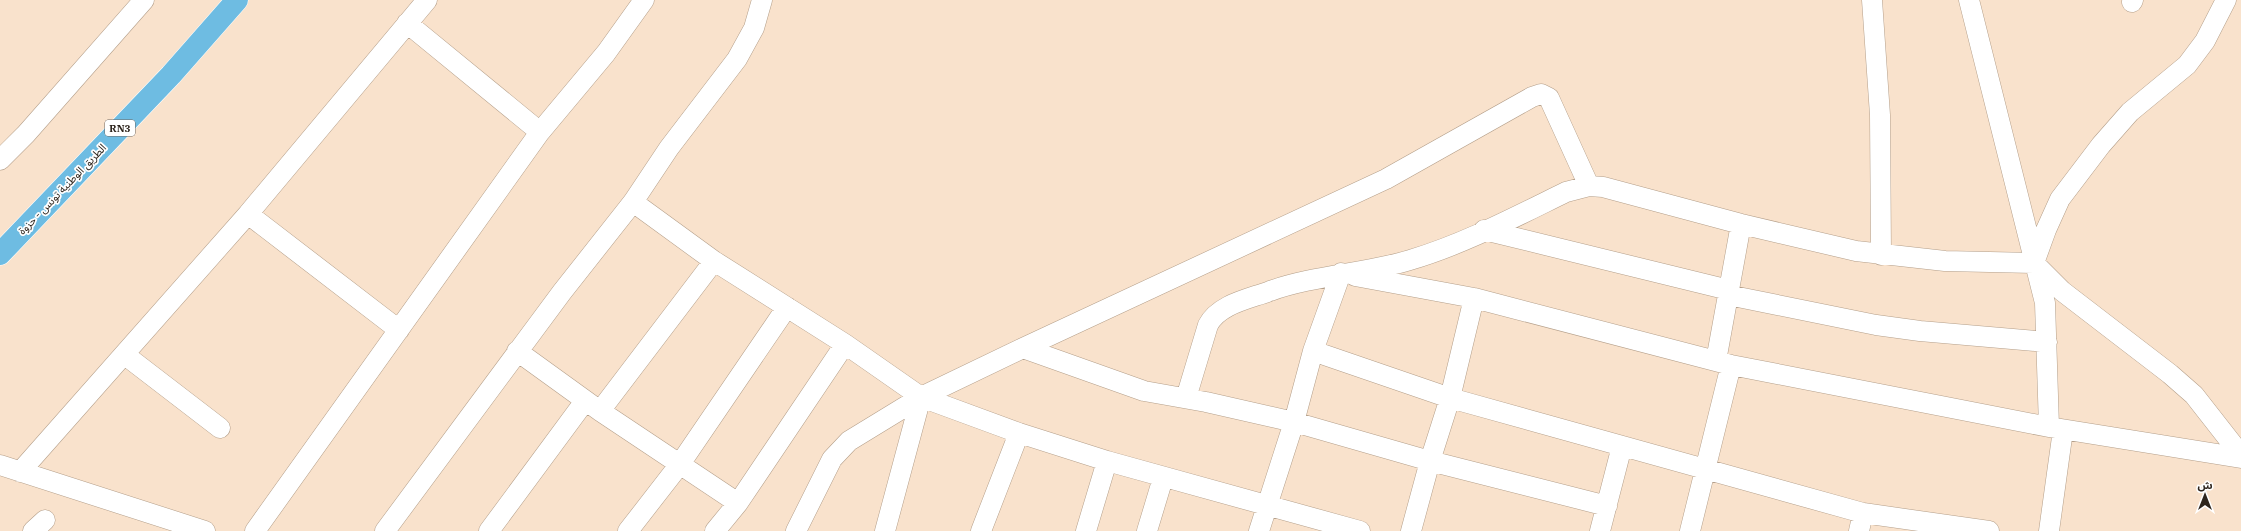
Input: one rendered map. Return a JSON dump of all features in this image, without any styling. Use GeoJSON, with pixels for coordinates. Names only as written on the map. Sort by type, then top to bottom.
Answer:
{"type":"FeatureCollection","features":[{"type":"Feature","properties":{"kind":"main road","name":"الطريق الوطنية تونس - حزوة"},"geometry":{"type":"LineString","coordinates":[[0,254],[171,75],[237,0]]}},
{"type":"Feature","properties":{"kind":"street"},"geometry":{"type":"LineString","coordinates":[[0,160],[26,134],[144,0]]}},
{"type":"Feature","properties":{"kind":"street"},"geometry":{"type":"LineString","coordinates":[[20,472],[248,214],[427,0]]}},
{"type":"Feature","properties":{"kind":"street"},"geometry":{"type":"LineString","coordinates":[[256,531],[540,132],[606,53],[644,0]]}},
{"type":"Feature","properties":{"kind":"street"},"geometry":{"type":"LineString","coordinates":[[385,531],[517,351],[633,202],[669,148],[737,60],[754,28],[762,0]]}},
{"type":"Feature","properties":{"kind":"street"},"geometry":{"type":"LineString","coordinates":[[1872,0],[1880,115],[1881,255]]}},
{"type":"Feature","properties":{"kind":"street"},"geometry":{"type":"LineString","coordinates":[[1969,0],[2045,303],[2047,342],[2056,428],[2049,531]]}},
{"type":"Feature","properties":{"kind":"street"},"geometry":{"type":"LineString","coordinates":[[2034,263],[2046,230],[2060,200],[2101,145],[2130,112],[2187,65],[2205,41],[2226,0]]}},
{"type":"Feature","properties":{"kind":"street"},"geometry":{"type":"LineString","coordinates":[[407,23],[540,132]]}},
{"type":"Feature","properties":{"kind":"street"},"geometry":{"type":"LineString","coordinates":[[796,531],[832,459],[849,441],[921,397],[1386,179],[1532,97],[1541,94],[1549,98],[1590,186]]}},
{"type":"Feature","properties":{"kind":"street"},"geometry":{"type":"LineString","coordinates":[[1186,398],[1212,317],[1224,308],[1274,290],[1341,273],[1408,261],[1484,230],[1566,192],[1590,186],[1603,187],[1741,224],[1881,255],[1945,261],[2034,263],[2062,291],[2170,374],[2194,395],[2241,455]]}},
{"type":"Feature","properties":{"kind":"street"},"geometry":{"type":"LineString","coordinates":[[633,202],[714,261],[845,344],[921,397],[1019,433],[1107,461],[1163,478],[1267,504],[1360,531]]}},
{"type":"Feature","properties":{"kind":"street"},"geometry":{"type":"LineString","coordinates":[[248,214],[399,330]]}},
{"type":"Feature","properties":{"kind":"street"},"geometry":{"type":"LineString","coordinates":[[1690,531],[1704,469],[1723,363],[1728,292],[1741,224]]}},
{"type":"Feature","properties":{"kind":"street"},"geometry":{"type":"LineString","coordinates":[[1484,230],[1728,292],[1876,325],[1920,331],[2047,342]]}},
{"type":"Feature","properties":{"kind":"street"},"geometry":{"type":"LineString","coordinates":[[489,531],[714,261]]}},
{"type":"Feature","properties":{"kind":"street"},"geometry":{"type":"LineString","coordinates":[[1341,273],[1474,298],[1723,363],[2056,428],[2241,458]]}},
{"type":"Feature","properties":{"kind":"street"},"geometry":{"type":"LineString","coordinates":[[1259,531],[1294,422],[1313,351],[1341,273]]}},
{"type":"Feature","properties":{"kind":"street"},"geometry":{"type":"LineString","coordinates":[[1411,531],[1430,461],[1450,398],[1474,298]]}},
{"type":"Feature","properties":{"kind":"street"},"geometry":{"type":"LineString","coordinates":[[628,531],[680,464],[787,307]]}},
{"type":"Feature","properties":{"kind":"street"},"geometry":{"type":"LineString","coordinates":[[715,531],[738,503],[845,344]]}},
{"type":"Feature","properties":{"kind":"street"},"geometry":{"type":"LineString","coordinates":[[1023,348],[1144,391],[1186,398],[1294,422],[1430,461],[1607,506]]}},
{"type":"Feature","properties":{"kind":"street"},"geometry":{"type":"LineString","coordinates":[[517,351],[592,406],[738,503]]}},
{"type":"Feature","properties":{"kind":"street"},"geometry":{"type":"LineString","coordinates":[[1313,351],[1450,398],[1704,469],[1861,522],[1989,531]]}},
{"type":"Feature","properties":{"kind":"street"},"geometry":{"type":"LineString","coordinates":[[124,355],[220,428]]}},
{"type":"Feature","properties":{"kind":"street"},"geometry":{"type":"LineString","coordinates":[[885,531],[921,397]]}},
{"type":"Feature","properties":{"kind":"street"},"geometry":{"type":"LineString","coordinates":[[981,531],[1019,433]]}},
{"type":"Feature","properties":{"kind":"street"},"geometry":{"type":"LineString","coordinates":[[1600,531],[1622,446]]}},
{"type":"Feature","properties":{"kind":"street"},"geometry":{"type":"LineString","coordinates":[[1086,531],[1107,461]]}},
{"type":"Feature","properties":{"kind":"street"},"geometry":{"type":"LineString","coordinates":[[0,465],[205,531]]}},
{"type":"Feature","properties":{"kind":"street"},"geometry":{"type":"LineString","coordinates":[[1153,530],[1163,478]]}}]}
